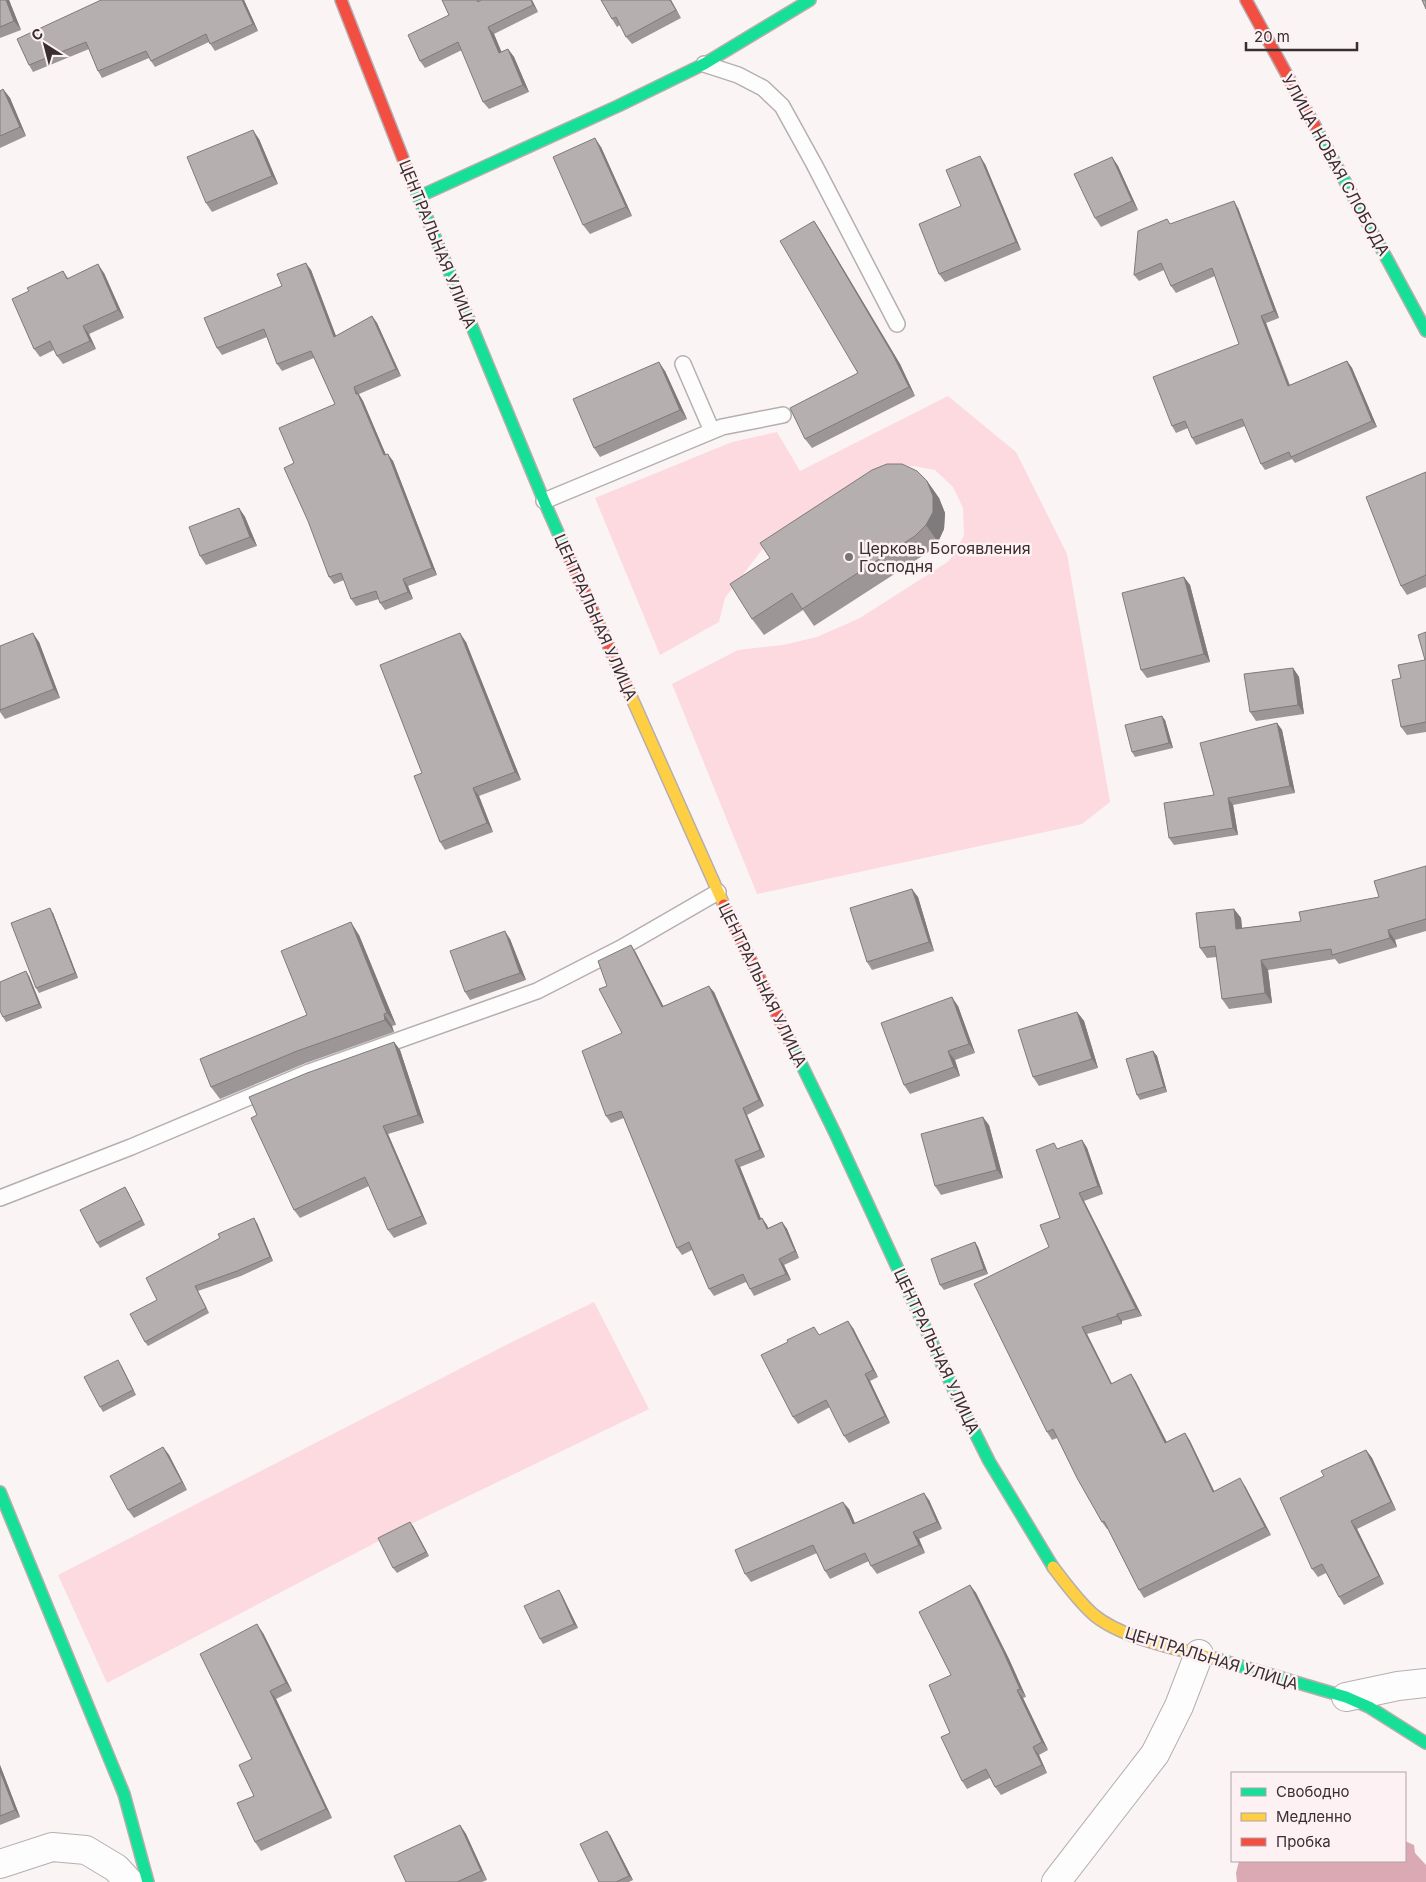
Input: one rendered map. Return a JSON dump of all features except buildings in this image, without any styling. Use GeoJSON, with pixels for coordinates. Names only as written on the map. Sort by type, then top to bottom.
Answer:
{"type":"FeatureCollection","features":[{"type":"Feature","properties":{"kind":"street","name":"ЦЕНТРАЛЬНАЯ УЛИЦА"},"geometry":{"type":"LineString","coordinates":[[340,0],[418,196],[544,501],[718,892],[835,1134],[959,1401],[994,1468],[1050,1563],[1074,1595],[1094,1615],[1122,1632],[1346,1697],[1369,1707],[1426,1743]]}},
{"type":"Feature","properties":{"kind":"street"},"geometry":{"type":"LineString","coordinates":[[418,196],[618,106],[704,64],[810,0]]}},
{"type":"Feature","properties":{"kind":"street","name":"УЛИЦА НОВАЯ СЛОБОДА"},"geometry":{"type":"LineString","coordinates":[[1246,0],[1426,331]]}},
{"type":"Feature","properties":{"kind":"street"},"geometry":{"type":"LineString","coordinates":[[0,1492],[124,1794],[148,1882]]}},
{"type":"Feature","properties":{"kind":"street"},"geometry":{"type":"LineString","coordinates":[[1056,1882],[1155,1754],[1179,1706],[1199,1654]]}},
{"type":"Feature","properties":{"kind":"street"},"geometry":{"type":"LineString","coordinates":[[1346,1697],[1398,1686],[1426,1683]]}},
{"type":"Feature","properties":{"kind":"street"},"geometry":{"type":"LineString","coordinates":[[0,1864],[52,1847],[86,1850],[116,1868],[129,1882]]}},
{"type":"Feature","properties":{"kind":"lane"},"geometry":{"type":"LineString","coordinates":[[704,64],[738,75],[763,88],[782,106],[897,324]]}},
{"type":"Feature","properties":{"kind":"lane"},"geometry":{"type":"LineString","coordinates":[[683,364],[712,431]]}},
{"type":"Feature","properties":{"kind":"lane"},"geometry":{"type":"LineString","coordinates":[[544,501],[722,427],[783,415]]}},
{"type":"Feature","properties":{"kind":"lane"},"geometry":{"type":"LineString","coordinates":[[0,1198],[131,1147],[309,1072],[538,991],[621,948],[718,892]]}},
{"type":"Feature","properties":{"kind":"shaded area"},"geometry":{"type":"Polygon","coordinates":[[[948,396],[1016,452],[1067,554],[1110,802],[1082,824],[757,894],[672,684],[738,650],[783,645],[817,637],[860,618],[949,561],[964,536],[963,508],[953,487],[935,470],[914,466],[886,469],[764,547],[725,598],[719,622],[660,655],[595,498],[732,442],[777,432],[800,471],[948,396]]]}},
{"type":"Feature","properties":{"kind":"shaded area"},"geometry":{"type":"Polygon","coordinates":[[[594,1302],[649,1409],[417,1521],[107,1683],[58,1575],[514,1341],[594,1302]]]}},
{"type":"Feature","properties":{"kind":"shaded area"},"geometry":{"type":"Polygon","coordinates":[[[1406,1841],[1414,1845],[1415,1853],[1426,1865],[1426,1882],[1237,1882],[1236,1873],[1239,1862],[1406,1862],[1406,1841]]]}},
{"type":"Feature","properties":{"kind":"traffic: fast"},"geometry":{"type":"LineString","coordinates":[[418,197],[618,106],[704,64],[810,0]]}},
{"type":"Feature","properties":{"kind":"traffic: fast"},"geometry":{"type":"LineString","coordinates":[[1315,126],[1426,331]]}},
{"type":"Feature","properties":{"kind":"traffic: fast"},"geometry":{"type":"LineString","coordinates":[[413,184],[567,553]]}},
{"type":"Feature","properties":{"kind":"traffic: fast"},"geometry":{"type":"LineString","coordinates":[[790,1041],[835,1133],[959,1401],[989,1461],[1053,1567]]}},
{"type":"Feature","properties":{"kind":"traffic: fast"},"geometry":{"type":"LineString","coordinates":[[0,1492],[124,1794],[148,1882]]}},
{"type":"Feature","properties":{"kind":"traffic: fast"},"geometry":{"type":"LineString","coordinates":[[1217,1659],[1346,1697],[1369,1707],[1426,1743]]}},
{"type":"Feature","properties":{"kind":"traffic: slow"},"geometry":{"type":"LineString","coordinates":[[626,685],[724,905]]}},
{"type":"Feature","properties":{"kind":"traffic: slow"},"geometry":{"type":"LineString","coordinates":[[1053,1567],[1072,1592],[1094,1615],[1120,1631],[1169,1647],[1217,1659]]}},
{"type":"Feature","properties":{"kind":"traffic: jam"},"geometry":{"type":"LineString","coordinates":[[341,0],[413,184]]}},
{"type":"Feature","properties":{"kind":"traffic: jam"},"geometry":{"type":"LineString","coordinates":[[1246,0],[1315,126]]}},
{"type":"Feature","properties":{"kind":"traffic: jam"},"geometry":{"type":"LineString","coordinates":[[567,553],[626,685]]}},
{"type":"Feature","properties":{"kind":"traffic: jam"},"geometry":{"type":"LineString","coordinates":[[724,905],[790,1041]]}},
{"type":"Feature","properties":{"kind":"place","name":"Церковь Богоявления Господня"},"geometry":{"type":"Point","coordinates":[849,557]}}]}
